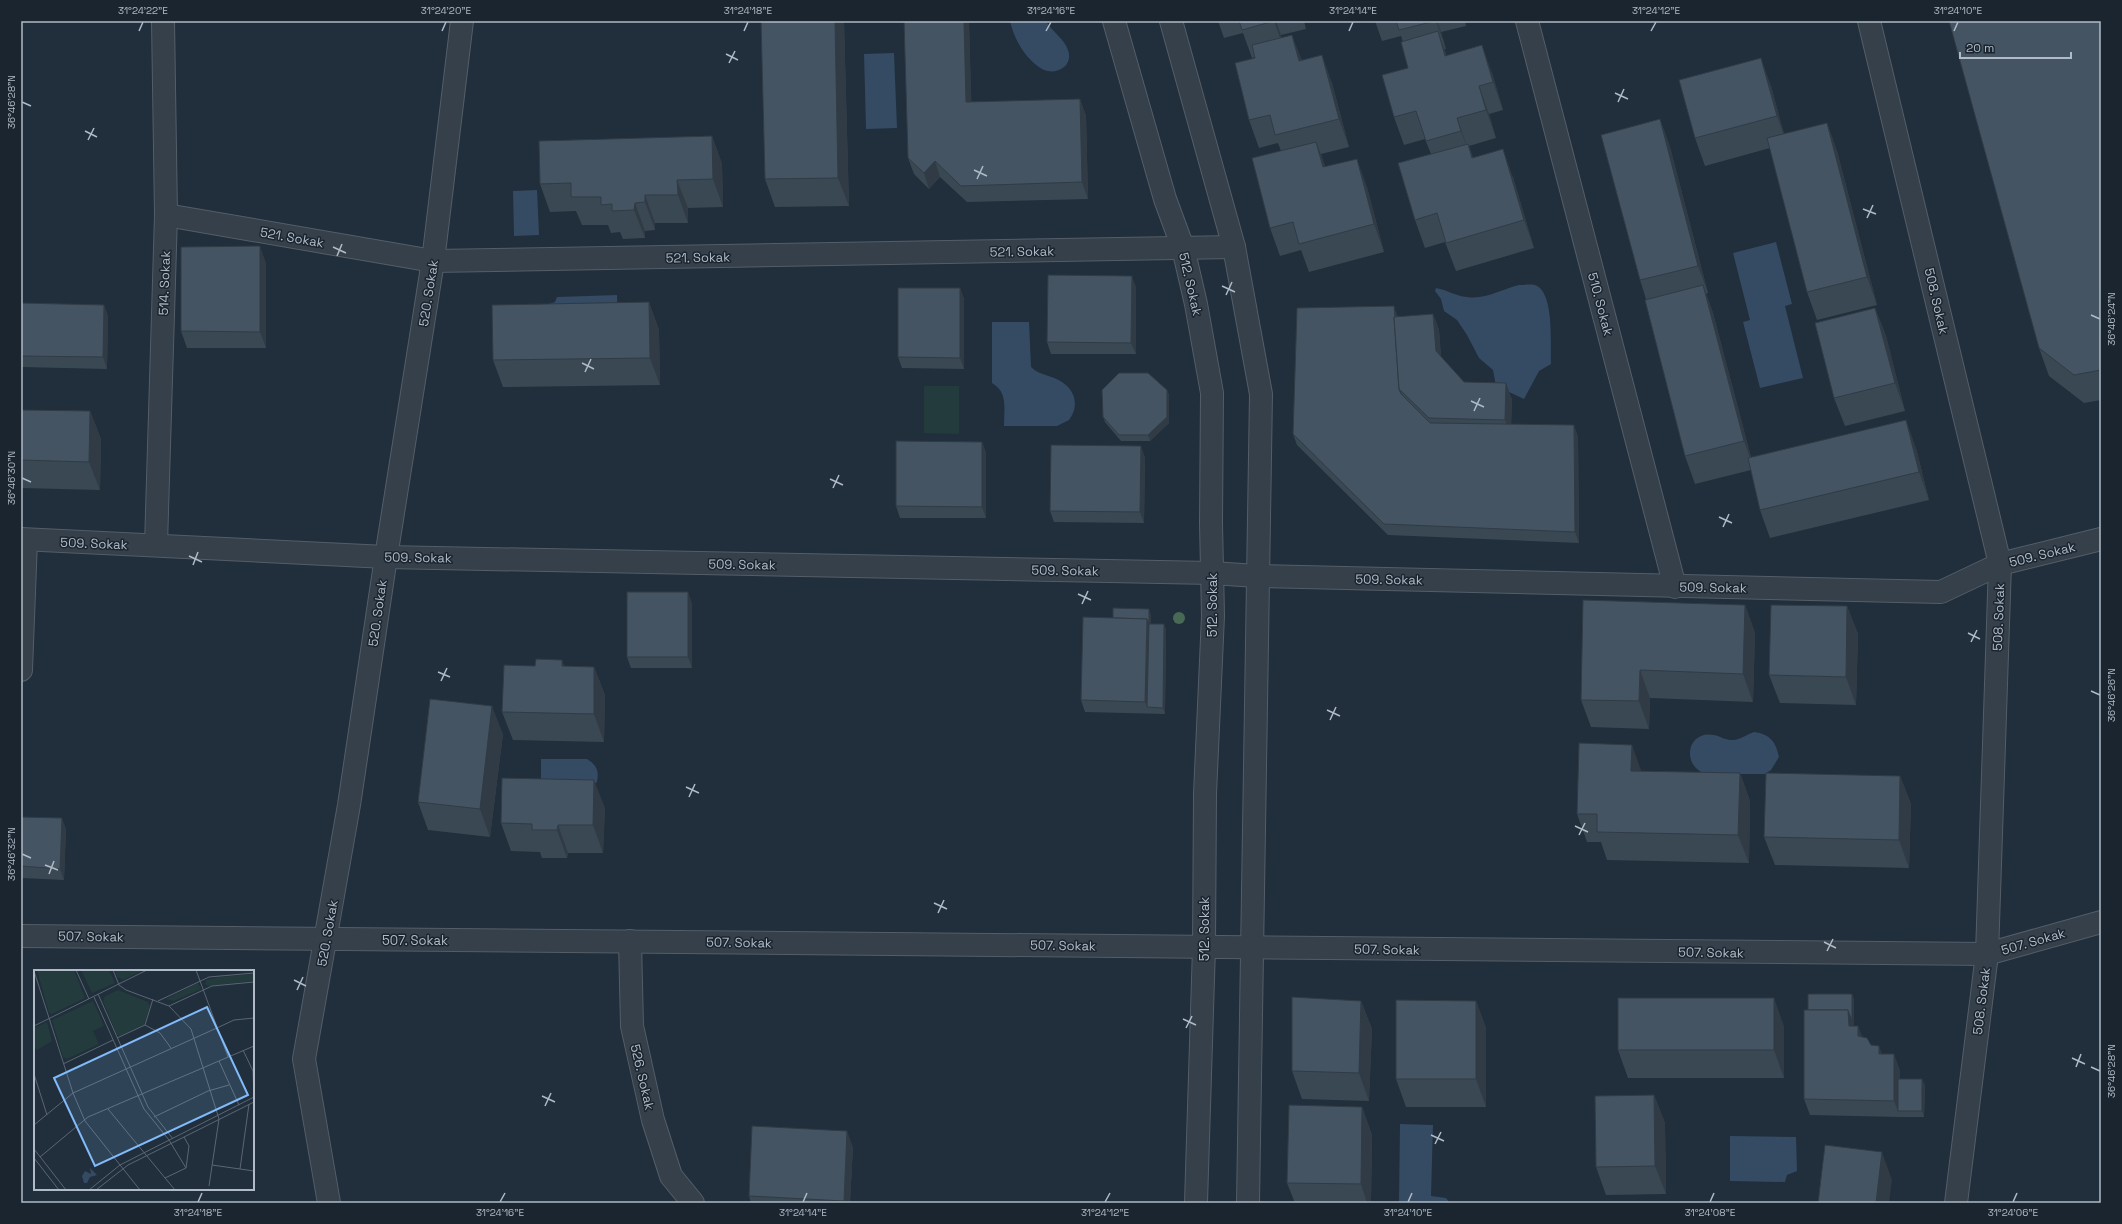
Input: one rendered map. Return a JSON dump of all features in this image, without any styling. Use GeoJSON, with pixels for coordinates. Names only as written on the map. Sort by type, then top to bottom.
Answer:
{"type":"FeatureCollection","features":[{"type":"Feature","properties":{"kind":"street","name":"514. Sokak"},"geometry":{"type":"LineString","coordinates":[[156,545],[166,214],[163,21]]}},
{"type":"Feature","properties":{"kind":"street","name":"520. Sokak"},"geometry":{"type":"LineString","coordinates":[[329,1203],[304,1059],[349,805],[386,557],[433,261],[462,21]]}},
{"type":"Feature","properties":{"kind":"street","name":"512. Sokak"},"geometry":{"type":"LineString","coordinates":[[1114,21],[1165,199],[1184,248],[1212,393],[1213,616],[1205,794],[1204,947],[1196,1203]]}},
{"type":"Feature","properties":{"kind":"street"},"geometry":{"type":"LineString","coordinates":[[1171,21],[1234,247],[1261,394],[1248,1203]]}},
{"type":"Feature","properties":{"kind":"street","name":"510. Sokak"},"geometry":{"type":"LineString","coordinates":[[1527,21],[1674,586]]}},
{"type":"Feature","properties":{"kind":"street","name":"508. Sokak"},"geometry":{"type":"LineString","coordinates":[[1869,21],[2000,564],[1987,954],[1956,1203]]}},
{"type":"Feature","properties":{"kind":"street","name":"521. Sokak"},"geometry":{"type":"LineString","coordinates":[[166,214],[433,261],[1234,247]]}},
{"type":"Feature","properties":{"kind":"street","name":"509. Sokak"},"geometry":{"type":"LineString","coordinates":[[23,540],[156,545],[386,557],[1212,573],[1258,576],[1941,592],[2000,564],[2101,539]]}},
{"type":"Feature","properties":{"kind":"street"},"geometry":{"type":"LineString","coordinates":[[21,670],[23,540]]}},
{"type":"Feature","properties":{"kind":"street","name":"507. Sokak"},"geometry":{"type":"LineString","coordinates":[[21,936],[1987,954],[2101,922]]}},
{"type":"Feature","properties":{"kind":"street","name":"526. Sokak"},"geometry":{"type":"LineString","coordinates":[[630,941],[632,1026],[653,1120],[671,1176],[693,1203]]}},
{"type":"Feature","properties":{"kind":"green space"},"geometry":{"type":"Polygon","coordinates":[[[924,386],[959,386],[959,434],[924,433],[924,386]]]}},
{"type":"Feature","properties":{"kind":"water"},"geometry":{"type":"Polygon","coordinates":[[[1010,21],[1046,21],[1061,38],[1068,50],[1069,56],[1066,65],[1058,71],[1047,71],[1036,65],[1021,48],[1014,35],[1010,21]]]}},
{"type":"Feature","properties":{"kind":"water"},"geometry":{"type":"Polygon","coordinates":[[[894,53],[897,128],[866,129],[864,54],[894,53]]]}},
{"type":"Feature","properties":{"kind":"water"},"geometry":{"type":"Polygon","coordinates":[[[537,190],[539,235],[514,236],[513,191],[537,190]]]}},
{"type":"Feature","properties":{"kind":"water"},"geometry":{"type":"Polygon","coordinates":[[[1776,242],[1792,304],[1785,306],[1803,378],[1760,388],[1743,322],[1750,320],[1733,253],[1776,242]]]}},
{"type":"Feature","properties":{"kind":"water"},"geometry":{"type":"Polygon","coordinates":[[[1519,285],[1535,285],[1541,290],[1546,298],[1549,308],[1551,333],[1551,364],[1539,371],[1524,399],[1496,386],[1493,370],[1479,358],[1457,320],[1444,311],[1441,299],[1435,291],[1436,288],[1474,298],[1487,296],[1519,285]]]}},
{"type":"Feature","properties":{"kind":"water"},"geometry":{"type":"Polygon","coordinates":[[[617,295],[618,321],[549,304],[555,302],[557,297],[617,295]]]}},
{"type":"Feature","properties":{"kind":"water"},"geometry":{"type":"Polygon","coordinates":[[[992,322],[1029,322],[1031,367],[1038,372],[1062,382],[1070,390],[1073,395],[1075,405],[1069,420],[1057,426],[1004,426],[1003,396],[1001,391],[992,383],[992,322]]]}},
{"type":"Feature","properties":{"kind":"water"},"geometry":{"type":"Polygon","coordinates":[[[1754,732],[1768,737],[1774,743],[1778,752],[1779,757],[1771,770],[1765,774],[1705,774],[1697,769],[1693,764],[1690,750],[1696,739],[1709,734],[1734,740],[1754,732]]]}},
{"type":"Feature","properties":{"kind":"water"},"geometry":{"type":"Polygon","coordinates":[[[541,759],[587,759],[595,766],[598,775],[597,782],[591,787],[541,788],[541,759]]]}},
{"type":"Feature","properties":{"kind":"water"},"geometry":{"type":"Polygon","coordinates":[[[1400,1124],[1433,1125],[1431,1196],[1446,1198],[1450,1203],[1399,1203],[1400,1124]]]}},
{"type":"Feature","properties":{"kind":"water"},"geometry":{"type":"Polygon","coordinates":[[[1730,1136],[1796,1137],[1797,1171],[1787,1175],[1785,1182],[1730,1181],[1730,1136]]]}},
{"type":"Feature","properties":{"kind":"building"},"geometry":{"type":"Polygon","coordinates":[[[761,21],[835,21],[838,178],[765,179],[761,21]]]}},
{"type":"Feature","properties":{"kind":"building"},"geometry":{"type":"Polygon","coordinates":[[[904,21],[964,21],[966,102],[1080,99],[1082,182],[961,186],[935,161],[924,173],[908,158],[904,21]]]}},
{"type":"Feature","properties":{"kind":"building"},"geometry":{"type":"Polygon","coordinates":[[[1239,21],[1274,21],[1242,30],[1239,21]]]}},
{"type":"Feature","properties":{"kind":"building"},"geometry":{"type":"Polygon","coordinates":[[[1396,21],[1435,21],[1399,30],[1396,21]]]}},
{"type":"Feature","properties":{"kind":"building"},"geometry":{"type":"Polygon","coordinates":[[[1949,21],[2101,21],[2101,370],[2074,375],[2039,348],[1949,21]]]}},
{"type":"Feature","properties":{"kind":"building"},"geometry":{"type":"Polygon","coordinates":[[[1438,31],[1445,56],[1482,45],[1493,82],[1479,86],[1486,110],[1457,118],[1461,131],[1426,141],[1416,111],[1394,117],[1382,75],[1408,68],[1401,42],[1438,31]]]}},
{"type":"Feature","properties":{"kind":"building"},"geometry":{"type":"Polygon","coordinates":[[[1292,35],[1299,61],[1322,55],[1339,119],[1275,135],[1270,115],[1249,120],[1235,63],[1255,58],[1252,45],[1292,35]]]}},
{"type":"Feature","properties":{"kind":"building"},"geometry":{"type":"Polygon","coordinates":[[[1761,58],[1777,116],[1695,138],[1679,80],[1761,58]]]}},
{"type":"Feature","properties":{"kind":"building"},"geometry":{"type":"Polygon","coordinates":[[[1660,119],[1698,266],[1640,280],[1601,135],[1660,119]]]}},
{"type":"Feature","properties":{"kind":"building"},"geometry":{"type":"Polygon","coordinates":[[[1827,123],[1867,277],[1807,292],[1767,138],[1827,123]]]}},
{"type":"Feature","properties":{"kind":"building"},"geometry":{"type":"Polygon","coordinates":[[[712,136],[713,179],[677,180],[678,195],[645,195],[645,202],[635,203],[634,210],[612,211],[612,204],[601,205],[601,197],[571,197],[571,183],[540,184],[539,141],[712,136]]]}},
{"type":"Feature","properties":{"kind":"building"},"geometry":{"type":"Polygon","coordinates":[[[1316,142],[1323,167],[1357,159],[1374,224],[1299,244],[1293,222],[1270,228],[1252,158],[1316,142]]]}},
{"type":"Feature","properties":{"kind":"building"},"geometry":{"type":"Polygon","coordinates":[[[1468,144],[1472,158],[1503,149],[1524,220],[1446,243],[1437,213],[1415,220],[1398,163],[1468,144]]]}},
{"type":"Feature","properties":{"kind":"building"},"geometry":{"type":"Polygon","coordinates":[[[260,246],[260,332],[181,331],[181,247],[260,246]]]}},
{"type":"Feature","properties":{"kind":"building"},"geometry":{"type":"Polygon","coordinates":[[[1048,275],[1132,276],[1131,343],[1047,342],[1048,275]]]}},
{"type":"Feature","properties":{"kind":"building"},"geometry":{"type":"Polygon","coordinates":[[[1703,285],[1744,441],[1685,456],[1645,300],[1703,285]]]}},
{"type":"Feature","properties":{"kind":"building"},"geometry":{"type":"Polygon","coordinates":[[[898,288],[960,288],[960,358],[898,357],[898,288]]]}},
{"type":"Feature","properties":{"kind":"building"},"geometry":{"type":"Polygon","coordinates":[[[649,302],[650,358],[493,360],[492,305],[649,302]]]}},
{"type":"Feature","properties":{"kind":"building"},"geometry":{"type":"Polygon","coordinates":[[[21,303],[104,305],[103,357],[21,356],[21,303]]]}},
{"type":"Feature","properties":{"kind":"building"},"geometry":{"type":"Polygon","coordinates":[[[1394,306],[1399,389],[1401,394],[1430,423],[1574,425],[1575,532],[1384,524],[1293,434],[1297,308],[1394,306]]]}},
{"type":"Feature","properties":{"kind":"building"},"geometry":{"type":"Polygon","coordinates":[[[1875,308],[1895,383],[1834,398],[1815,323],[1875,308]]]}},
{"type":"Feature","properties":{"kind":"building"},"geometry":{"type":"Polygon","coordinates":[[[1433,314],[1436,351],[1464,382],[1506,383],[1505,420],[1429,418],[1399,389],[1394,317],[1433,314]]]}},
{"type":"Feature","properties":{"kind":"building"},"geometry":{"type":"Polygon","coordinates":[[[1119,373],[1148,373],[1167,390],[1167,417],[1148,435],[1119,435],[1103,417],[1102,390],[1119,373]]]}},
{"type":"Feature","properties":{"kind":"building"},"geometry":{"type":"Polygon","coordinates":[[[21,410],[90,411],[89,462],[21,460],[21,410]]]}},
{"type":"Feature","properties":{"kind":"building"},"geometry":{"type":"Polygon","coordinates":[[[1906,420],[1919,472],[1760,510],[1748,458],[1906,420]]]}},
{"type":"Feature","properties":{"kind":"building"},"geometry":{"type":"Polygon","coordinates":[[[896,441],[982,442],[982,507],[896,506],[896,441]]]}},
{"type":"Feature","properties":{"kind":"building"},"geometry":{"type":"Polygon","coordinates":[[[1051,445],[1141,446],[1140,512],[1050,511],[1051,445]]]}},
{"type":"Feature","properties":{"kind":"building"},"geometry":{"type":"Polygon","coordinates":[[[627,592],[688,592],[688,657],[627,657],[627,592]]]}},
{"type":"Feature","properties":{"kind":"building"},"geometry":{"type":"Polygon","coordinates":[[[1583,600],[1745,605],[1743,674],[1640,670],[1639,701],[1581,700],[1583,600]]]}},
{"type":"Feature","properties":{"kind":"building"},"geometry":{"type":"Polygon","coordinates":[[[1771,605],[1847,606],[1846,677],[1769,675],[1771,605]]]}},
{"type":"Feature","properties":{"kind":"building"},"geometry":{"type":"Polygon","coordinates":[[[1113,608],[1149,609],[1149,624],[1147,619],[1113,618],[1113,608]]]}},
{"type":"Feature","properties":{"kind":"building"},"geometry":{"type":"Polygon","coordinates":[[[1083,617],[1147,619],[1145,702],[1081,700],[1083,617]]]}},
{"type":"Feature","properties":{"kind":"building"},"geometry":{"type":"Polygon","coordinates":[[[1149,624],[1164,624],[1163,708],[1147,707],[1149,624]]]}},
{"type":"Feature","properties":{"kind":"building"},"geometry":{"type":"Polygon","coordinates":[[[536,659],[562,660],[562,666],[594,667],[594,714],[502,712],[504,665],[535,666],[536,659]]]}},
{"type":"Feature","properties":{"kind":"building"},"geometry":{"type":"Polygon","coordinates":[[[430,699],[492,706],[480,809],[418,802],[430,699]]]}},
{"type":"Feature","properties":{"kind":"building"},"geometry":{"type":"Polygon","coordinates":[[[1579,743],[1632,745],[1631,771],[1740,773],[1738,835],[1597,832],[1597,814],[1577,814],[1579,743]]]}},
{"type":"Feature","properties":{"kind":"building"},"geometry":{"type":"Polygon","coordinates":[[[1766,773],[1900,776],[1899,840],[1764,837],[1766,773]]]}},
{"type":"Feature","properties":{"kind":"building"},"geometry":{"type":"Polygon","coordinates":[[[502,778],[594,780],[593,825],[558,825],[557,830],[532,830],[532,824],[501,823],[502,778]]]}},
{"type":"Feature","properties":{"kind":"building"},"geometry":{"type":"Polygon","coordinates":[[[21,817],[62,818],[60,869],[21,866],[21,817]]]}},
{"type":"Feature","properties":{"kind":"building"},"geometry":{"type":"Polygon","coordinates":[[[1808,994],[1852,994],[1852,1021],[1848,1010],[1808,1010],[1808,994]]]}},
{"type":"Feature","properties":{"kind":"building"},"geometry":{"type":"Polygon","coordinates":[[[1292,997],[1361,1001],[1359,1073],[1292,1071],[1292,997]]]}},
{"type":"Feature","properties":{"kind":"building"},"geometry":{"type":"Polygon","coordinates":[[[1618,998],[1774,998],[1774,1050],[1618,1050],[1618,998]]]}},
{"type":"Feature","properties":{"kind":"building"},"geometry":{"type":"Polygon","coordinates":[[[1396,1000],[1476,1001],[1476,1079],[1396,1079],[1396,1000]]]}},
{"type":"Feature","properties":{"kind":"building"},"geometry":{"type":"Polygon","coordinates":[[[1804,1010],[1848,1010],[1849,1026],[1858,1026],[1858,1036],[1867,1038],[1871,1045],[1879,1046],[1879,1054],[1894,1054],[1894,1101],[1804,1099],[1804,1010]]]}},
{"type":"Feature","properties":{"kind":"building"},"geometry":{"type":"Polygon","coordinates":[[[1898,1079],[1922,1079],[1922,1111],[1898,1111],[1898,1079]]]}},
{"type":"Feature","properties":{"kind":"building"},"geometry":{"type":"Polygon","coordinates":[[[1654,1095],[1655,1166],[1596,1167],[1595,1096],[1654,1095]]]}},
{"type":"Feature","properties":{"kind":"building"},"geometry":{"type":"Polygon","coordinates":[[[1289,1105],[1362,1107],[1361,1184],[1287,1183],[1289,1105]]]}},
{"type":"Feature","properties":{"kind":"building"},"geometry":{"type":"Polygon","coordinates":[[[752,1126],[847,1131],[844,1201],[749,1196],[752,1126]]]}},
{"type":"Feature","properties":{"kind":"building"},"geometry":{"type":"Polygon","coordinates":[[[1825,1145],[1882,1152],[1876,1203],[1818,1203],[1825,1145]]]}}]}
